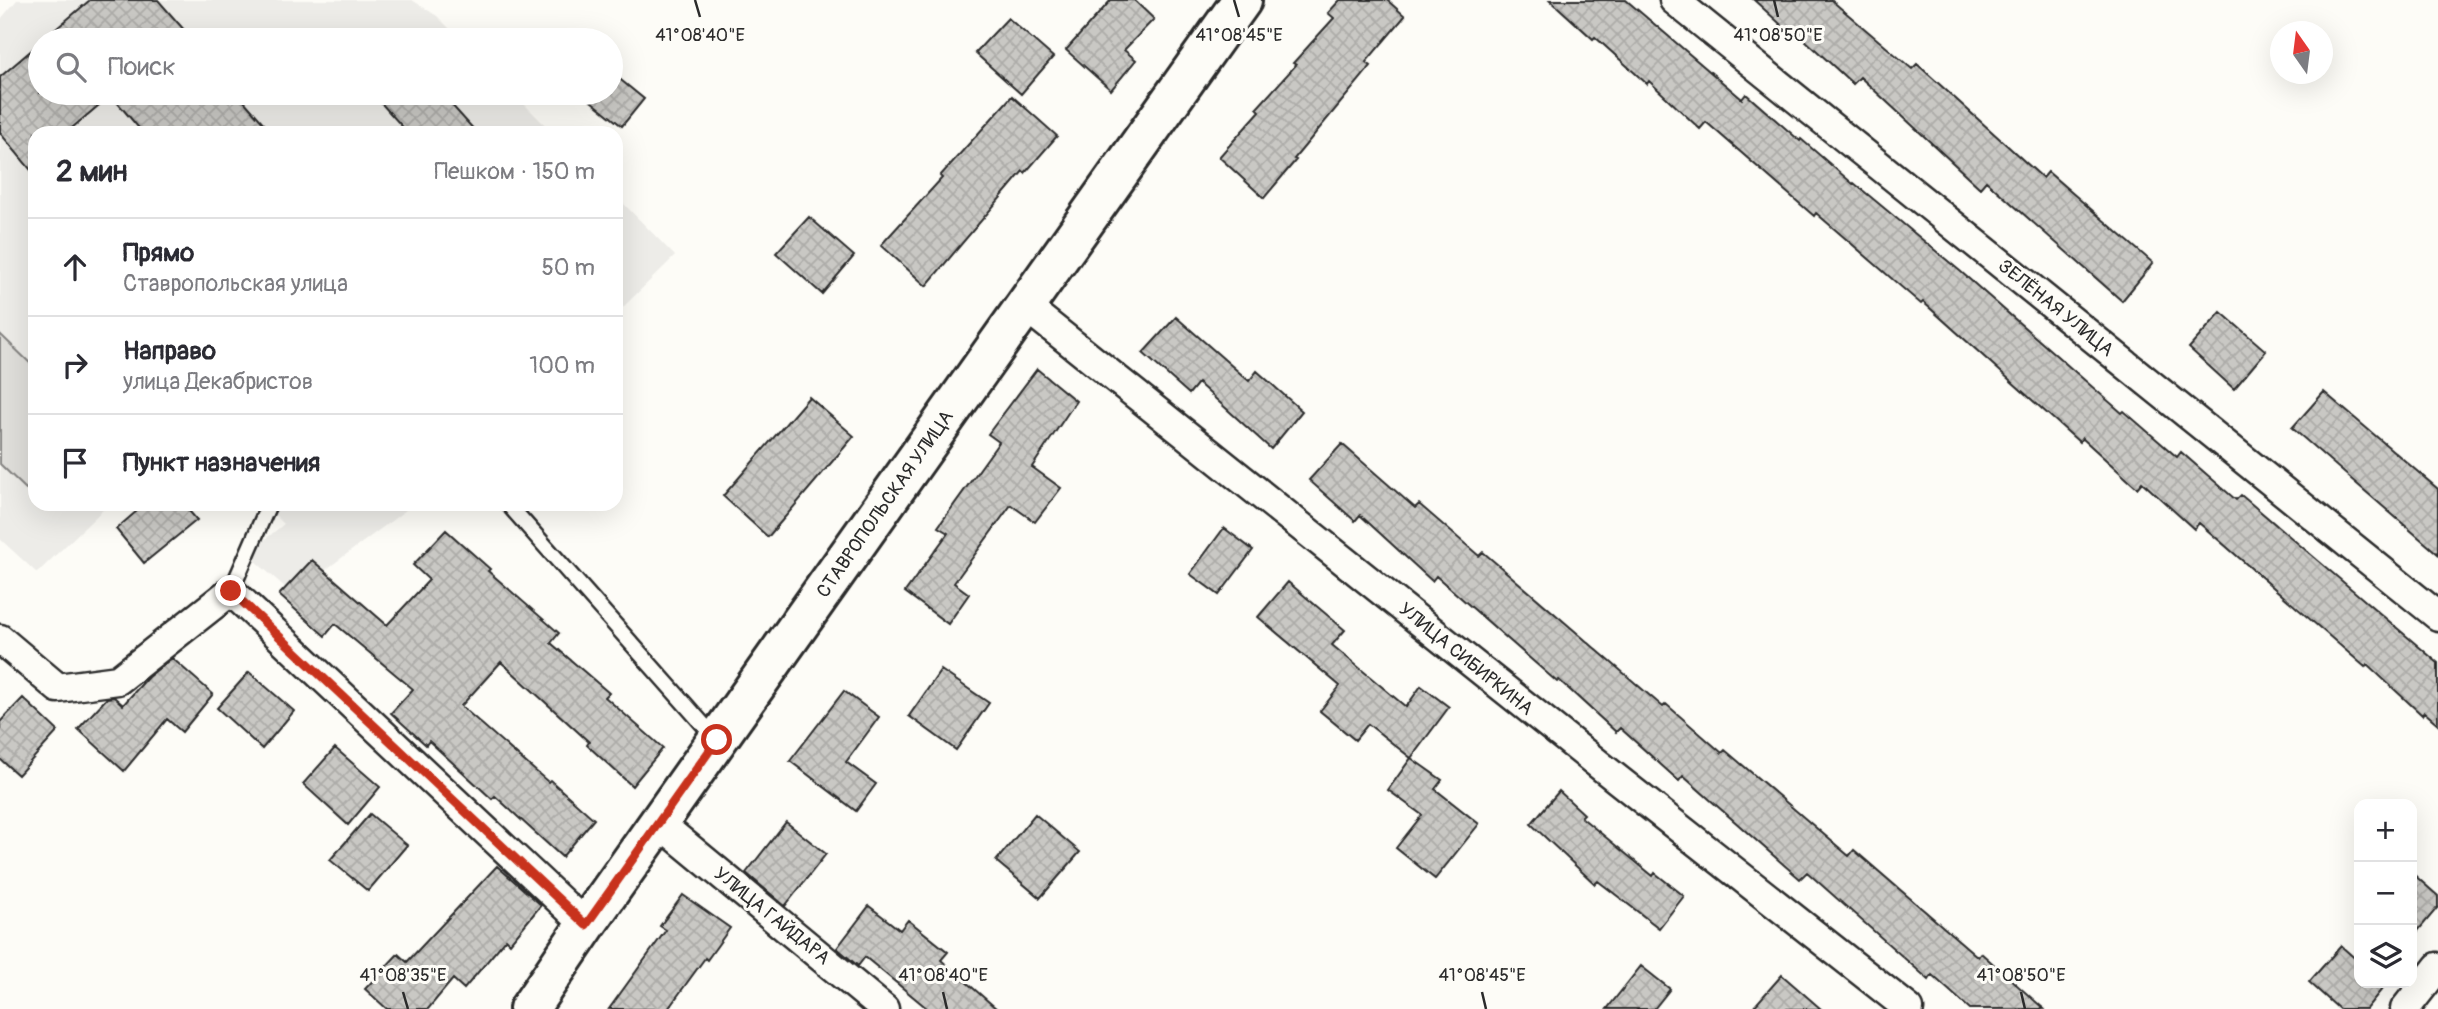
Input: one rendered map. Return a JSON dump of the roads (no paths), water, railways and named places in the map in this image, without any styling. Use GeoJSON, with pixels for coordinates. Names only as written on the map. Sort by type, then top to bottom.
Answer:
{"type":"FeatureCollection","features":[{"type":"Feature","properties":{"kind":"main road","name":"СТАВРОПОЛЬСКАЯ УЛИЦА"},"geometry":{"type":"LineString","coordinates":[[529,1009],[1242,0]]}},
{"type":"Feature","properties":{"kind":"street","name":"ЗЕЛЁНАЯ УЛИЦА"},"geometry":{"type":"LineString","coordinates":[[1674,0],[2438,616]]}},
{"type":"Feature","properties":{"kind":"street","name":"УЛИЦА СИБИРКИНА"},"geometry":{"type":"LineString","coordinates":[[1025,306],[1627,788],[1909,1009]]}},
{"type":"Feature","properties":{"kind":"street"},"geometry":{"type":"LineString","coordinates":[[0,639],[58,688],[118,680],[231,591],[586,925]]}},
{"type":"Feature","properties":{"kind":"street","name":"УЛИЦА ГАЙДАРА"},"geometry":{"type":"LineString","coordinates":[[659,823],[884,1009]]}},
{"type":"Feature","properties":{"kind":"street"},"geometry":{"type":"LineString","coordinates":[[2405,1009],[2438,967]]}},
{"type":"Feature","properties":{"kind":"lane"},"geometry":{"type":"LineString","coordinates":[[231,591],[266,511]]}},
{"type":"Feature","properties":{"kind":"lane"},"geometry":{"type":"LineString","coordinates":[[514,511],[717,740]]}}]}
